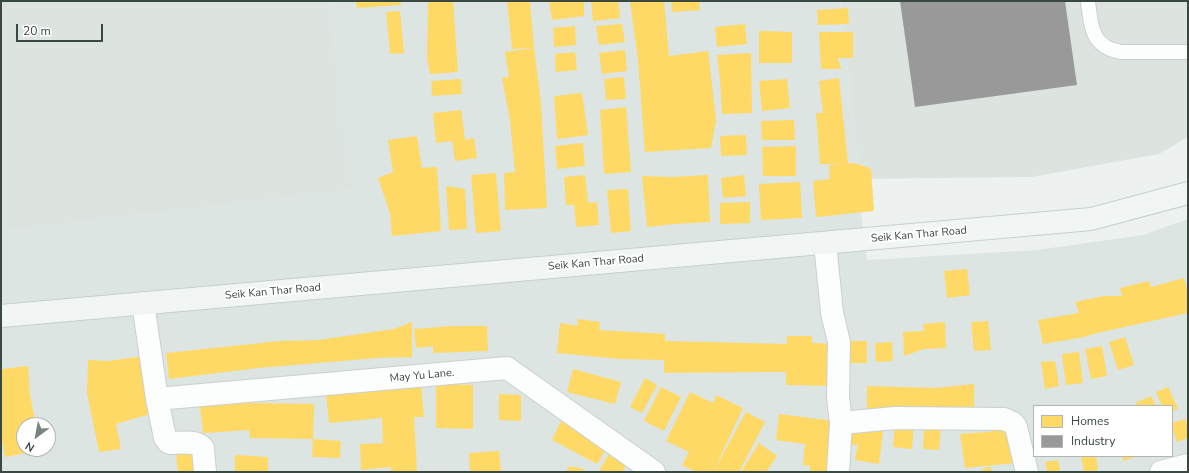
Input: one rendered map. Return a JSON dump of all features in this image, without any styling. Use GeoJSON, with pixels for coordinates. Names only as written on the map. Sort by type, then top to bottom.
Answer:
{"type":"FeatureCollection","features":[{"type":"Feature","properties":{"kind":"street","name":"Seik Kan Thar Road"},"geometry":{"type":"LineString","coordinates":[[1,316],[1091,219],[1188,193]]}},
{"type":"Feature","properties":{"kind":"street"},"geometry":{"type":"LineString","coordinates":[[825,243],[832,313],[839,342],[838,397],[841,423],[838,472]]}},
{"type":"Feature","properties":{"kind":"street"},"geometry":{"type":"LineString","coordinates":[[143,303],[157,399],[165,438],[171,443],[196,444],[201,446],[203,448],[205,472]]}},
{"type":"Feature","properties":{"kind":"street","name":"May Yu Lane."},"geometry":{"type":"LineString","coordinates":[[157,399],[507,368],[654,472]]}},
{"type":"Feature","properties":{"kind":"street"},"geometry":{"type":"LineString","coordinates":[[841,423],[896,418],[1004,419],[1010,421],[1016,427],[1027,472]]}},
{"type":"Feature","properties":{"kind":"street"},"geometry":{"type":"LineString","coordinates":[[1161,472],[1188,465]]}},
{"type":"Feature","properties":{"kind":"lane"},"geometry":{"type":"LineString","coordinates":[[1088,1],[1091,27],[1098,41],[1113,50],[1121,52],[1188,52]]}},
{"type":"Feature","properties":{"kind":"shaded area"},"geometry":{"type":"Polygon","coordinates":[[[1,1],[328,1],[352,190],[1,232],[1,1]]]}},
{"type":"Feature","properties":{"kind":"shaded area"},"geometry":{"type":"Polygon","coordinates":[[[328,1],[840,1],[867,260],[1037,250],[1143,235],[1188,219],[1188,472],[1,472],[1,232],[351,190],[328,1]]]}},
{"type":"Feature","properties":{"kind":"shaded area"},"geometry":{"type":"Polygon","coordinates":[[[840,1],[1188,1],[1188,137],[1159,154],[1032,177],[858,179],[858,164],[840,1]]]}},
{"type":"Feature","properties":{"kind":"building: Homes"},"geometry":{"type":"Polygon","coordinates":[[[356,1],[400,1],[401,5],[357,8],[356,1]]]}},
{"type":"Feature","properties":{"kind":"building: Homes"},"geometry":{"type":"Polygon","coordinates":[[[428,1],[453,1],[458,72],[430,74],[427,59],[428,1]]]}},
{"type":"Feature","properties":{"kind":"building: Homes"},"geometry":{"type":"Polygon","coordinates":[[[507,1],[530,1],[534,48],[512,49],[507,1]]]}},
{"type":"Feature","properties":{"kind":"building: Homes"},"geometry":{"type":"Polygon","coordinates":[[[549,1],[584,1],[584,16],[552,20],[549,1]]]}},
{"type":"Feature","properties":{"kind":"building: Homes"},"geometry":{"type":"Polygon","coordinates":[[[591,1],[618,1],[620,18],[593,21],[591,1]]]}},
{"type":"Feature","properties":{"kind":"building: Homes"},"geometry":{"type":"Polygon","coordinates":[[[630,1],[664,1],[669,56],[708,51],[716,120],[711,148],[645,152],[638,60],[630,1]]]}},
{"type":"Feature","properties":{"kind":"building: Homes"},"geometry":{"type":"Polygon","coordinates":[[[671,1],[699,1],[700,10],[672,12],[671,1]]]}},
{"type":"Feature","properties":{"kind":"building: Homes"},"geometry":{"type":"Polygon","coordinates":[[[848,8],[849,24],[818,25],[817,10],[848,8]]]}},
{"type":"Feature","properties":{"kind":"building: Homes"},"geometry":{"type":"Polygon","coordinates":[[[400,11],[404,53],[390,54],[386,12],[400,11]]]}},
{"type":"Feature","properties":{"kind":"building: Homes"},"geometry":{"type":"Polygon","coordinates":[[[622,24],[625,42],[599,45],[596,26],[622,24]]]}},
{"type":"Feature","properties":{"kind":"building: Homes"},"geometry":{"type":"Polygon","coordinates":[[[745,24],[747,44],[717,47],[715,27],[745,24]]]}},
{"type":"Feature","properties":{"kind":"building: Homes"},"geometry":{"type":"Polygon","coordinates":[[[575,26],[576,45],[554,47],[553,28],[575,26]]]}},
{"type":"Feature","properties":{"kind":"building: Homes"},"geometry":{"type":"Polygon","coordinates":[[[759,31],[792,32],[792,63],[759,63],[759,31]]]}},
{"type":"Feature","properties":{"kind":"building: Homes"},"geometry":{"type":"Polygon","coordinates":[[[819,32],[853,32],[853,58],[838,58],[841,69],[821,69],[819,32]]]}},
{"type":"Feature","properties":{"kind":"building: Homes"},"geometry":{"type":"Polygon","coordinates":[[[534,48],[541,103],[547,208],[505,210],[504,173],[515,172],[510,120],[502,78],[509,77],[505,52],[534,48]]]}},
{"type":"Feature","properties":{"kind":"building: Homes"},"geometry":{"type":"Polygon","coordinates":[[[625,50],[627,71],[602,74],[599,53],[625,50]]]}},
{"type":"Feature","properties":{"kind":"building: Homes"},"geometry":{"type":"Polygon","coordinates":[[[575,52],[577,70],[556,72],[555,54],[575,52]]]}},
{"type":"Feature","properties":{"kind":"building: Homes"},"geometry":{"type":"Polygon","coordinates":[[[751,53],[752,113],[722,114],[717,55],[751,53]]]}},
{"type":"Feature","properties":{"kind":"building: Homes"},"geometry":{"type":"Polygon","coordinates":[[[624,77],[626,99],[606,100],[604,79],[624,77]]]}},
{"type":"Feature","properties":{"kind":"building: Homes"},"geometry":{"type":"Polygon","coordinates":[[[839,78],[848,163],[858,164],[871,169],[874,211],[816,217],[813,181],[830,179],[829,165],[841,164],[820,164],[816,113],[823,113],[819,81],[839,78]]]}},
{"type":"Feature","properties":{"kind":"building: Homes"},"geometry":{"type":"Polygon","coordinates":[[[461,79],[462,94],[432,96],[431,81],[461,79]]]}},
{"type":"Feature","properties":{"kind":"building: Homes"},"geometry":{"type":"Polygon","coordinates":[[[787,79],[790,108],[762,111],[759,81],[787,79]]]}},
{"type":"Feature","properties":{"kind":"building: Homes"},"geometry":{"type":"Polygon","coordinates":[[[582,93],[588,135],[557,139],[554,96],[582,93]]]}},
{"type":"Feature","properties":{"kind":"building: Homes"},"geometry":{"type":"Polygon","coordinates":[[[626,107],[631,172],[604,174],[600,110],[626,107]]]}},
{"type":"Feature","properties":{"kind":"building: Homes"},"geometry":{"type":"Polygon","coordinates":[[[461,110],[465,140],[474,138],[477,158],[455,161],[452,141],[436,143],[433,113],[461,110]]]}},
{"type":"Feature","properties":{"kind":"building: Homes"},"geometry":{"type":"Polygon","coordinates":[[[794,120],[795,140],[762,140],[761,121],[794,120]]]}},
{"type":"Feature","properties":{"kind":"building: Homes"},"geometry":{"type":"Polygon","coordinates":[[[746,135],[747,155],[721,156],[720,136],[746,135]]]}},
{"type":"Feature","properties":{"kind":"building: Homes"},"geometry":{"type":"Polygon","coordinates":[[[417,136],[422,168],[437,167],[441,231],[392,236],[390,213],[378,178],[393,172],[388,140],[417,136]]]}},
{"type":"Feature","properties":{"kind":"building: Homes"},"geometry":{"type":"Polygon","coordinates":[[[583,143],[585,166],[557,169],[555,146],[583,143]]]}},
{"type":"Feature","properties":{"kind":"building: Homes"},"geometry":{"type":"Polygon","coordinates":[[[796,146],[796,176],[763,176],[762,147],[796,146]]]}},
{"type":"Feature","properties":{"kind":"building: Homes"},"geometry":{"type":"Polygon","coordinates":[[[496,173],[501,231],[476,233],[471,175],[496,173]]]}},
{"type":"Feature","properties":{"kind":"building: Homes"},"geometry":{"type":"Polygon","coordinates":[[[585,175],[588,203],[597,202],[599,225],[576,227],[574,205],[566,205],[564,177],[585,175]]]}},
{"type":"Feature","properties":{"kind":"building: Homes"},"geometry":{"type":"Polygon","coordinates":[[[708,175],[710,222],[647,227],[642,176],[672,177],[708,175]]]}},
{"type":"Feature","properties":{"kind":"building: Homes"},"geometry":{"type":"Polygon","coordinates":[[[744,175],[746,196],[723,198],[721,178],[744,175]]]}},
{"type":"Feature","properties":{"kind":"building: Homes"},"geometry":{"type":"Polygon","coordinates":[[[800,182],[802,218],[761,220],[759,184],[800,182]]]}},
{"type":"Feature","properties":{"kind":"building: Homes"},"geometry":{"type":"Polygon","coordinates":[[[446,186],[465,189],[467,229],[449,230],[446,186]]]}},
{"type":"Feature","properties":{"kind":"building: Homes"},"geometry":{"type":"Polygon","coordinates":[[[628,189],[631,231],[611,233],[607,190],[628,189]]]}},
{"type":"Feature","properties":{"kind":"building: Homes"},"geometry":{"type":"Polygon","coordinates":[[[750,202],[750,223],[720,224],[720,203],[750,202]]]}},
{"type":"Feature","properties":{"kind":"building: Homes"},"geometry":{"type":"Polygon","coordinates":[[[967,269],[970,295],[947,298],[944,271],[967,269]]]}},
{"type":"Feature","properties":{"kind":"building: Homes"},"geometry":{"type":"Polygon","coordinates":[[[1184,278],[1188,294],[1188,313],[1084,337],[1043,344],[1038,320],[1079,313],[1075,302],[1104,296],[1122,296],[1120,288],[1149,281],[1151,287],[1184,278]]]}},
{"type":"Feature","properties":{"kind":"building: Homes"},"geometry":{"type":"Polygon","coordinates":[[[577,319],[600,322],[599,330],[665,334],[665,341],[787,344],[787,336],[812,336],[812,343],[837,344],[834,386],[786,385],[786,372],[664,373],[664,360],[619,359],[557,353],[560,323],[578,326],[577,319]]]}},
{"type":"Feature","properties":{"kind":"building: Homes"},"geometry":{"type":"Polygon","coordinates":[[[988,321],[991,350],[974,351],[971,322],[988,321]]]}},
{"type":"Feature","properties":{"kind":"building: Homes"},"geometry":{"type":"Polygon","coordinates":[[[412,322],[412,357],[377,358],[258,368],[169,379],[166,353],[280,341],[318,340],[394,329],[412,322]]]}},
{"type":"Feature","properties":{"kind":"building: Homes"},"geometry":{"type":"Polygon","coordinates":[[[945,322],[946,348],[924,349],[904,356],[903,332],[924,331],[923,324],[945,322]]]}},
{"type":"Feature","properties":{"kind":"building: Homes"},"geometry":{"type":"Polygon","coordinates":[[[452,326],[487,326],[488,351],[433,353],[433,346],[416,348],[414,329],[452,326]]]}},
{"type":"Feature","properties":{"kind":"building: Homes"},"geometry":{"type":"Polygon","coordinates":[[[1125,337],[1134,365],[1118,370],[1109,342],[1125,337]]]}},
{"type":"Feature","properties":{"kind":"building: Homes"},"geometry":{"type":"Polygon","coordinates":[[[850,341],[867,341],[867,363],[850,363],[850,341]]]}},
{"type":"Feature","properties":{"kind":"building: Homes"},"geometry":{"type":"Polygon","coordinates":[[[892,342],[893,361],[876,362],[875,343],[892,342]]]}},
{"type":"Feature","properties":{"kind":"building: Homes"},"geometry":{"type":"Polygon","coordinates":[[[1102,346],[1107,376],[1091,379],[1085,349],[1102,346]]]}},
{"type":"Feature","properties":{"kind":"building: Homes"},"geometry":{"type":"Polygon","coordinates":[[[1079,352],[1083,383],[1066,385],[1062,354],[1079,352]]]}},
{"type":"Feature","properties":{"kind":"building: Homes"},"geometry":{"type":"Polygon","coordinates":[[[144,356],[153,413],[116,424],[121,449],[99,452],[87,393],[88,360],[108,361],[144,356]]]}},
{"type":"Feature","properties":{"kind":"building: Homes"},"geometry":{"type":"Polygon","coordinates":[[[1055,361],[1059,386],[1045,389],[1041,362],[1055,361]]]}},
{"type":"Feature","properties":{"kind":"building: Homes"},"geometry":{"type":"Polygon","coordinates":[[[28,366],[30,395],[34,417],[16,417],[16,455],[5,457],[1,434],[1,369],[28,366]]]}},
{"type":"Feature","properties":{"kind":"building: Homes"},"geometry":{"type":"Polygon","coordinates":[[[573,369],[621,382],[615,404],[567,392],[573,369]]]}},
{"type":"Feature","properties":{"kind":"building: Homes"},"geometry":{"type":"Polygon","coordinates":[[[645,378],[657,385],[642,413],[630,407],[645,378]]]}},
{"type":"Feature","properties":{"kind":"building: Homes"},"geometry":{"type":"Polygon","coordinates":[[[436,384],[473,385],[473,429],[436,428],[436,384]]]}},
{"type":"Feature","properties":{"kind":"building: Homes"},"geometry":{"type":"Polygon","coordinates":[[[974,384],[974,411],[867,413],[867,386],[935,388],[974,384]]]}},
{"type":"Feature","properties":{"kind":"building: Homes"},"geometry":{"type":"Polygon","coordinates":[[[421,385],[424,417],[414,417],[417,472],[391,472],[391,467],[361,470],[360,444],[397,443],[383,443],[382,418],[329,423],[326,393],[421,385]]]}},
{"type":"Feature","properties":{"kind":"building: Homes"},"geometry":{"type":"Polygon","coordinates":[[[661,387],[681,397],[664,431],[644,421],[661,387]]]}},
{"type":"Feature","properties":{"kind":"building: Homes"},"geometry":{"type":"Polygon","coordinates":[[[1168,387],[1178,409],[1173,411],[1173,405],[1162,405],[1156,392],[1168,387]]]}},
{"type":"Feature","properties":{"kind":"building: Homes"},"geometry":{"type":"Polygon","coordinates":[[[690,392],[713,403],[716,395],[743,408],[713,472],[696,472],[682,465],[689,452],[666,441],[690,392]]]}},
{"type":"Feature","properties":{"kind":"building: Homes"},"geometry":{"type":"Polygon","coordinates":[[[499,394],[521,395],[521,421],[499,420],[499,394]]]}},
{"type":"Feature","properties":{"kind":"building: Homes"},"geometry":{"type":"Polygon","coordinates":[[[1151,396],[1156,405],[1136,405],[1135,403],[1151,396]]]}},
{"type":"Feature","properties":{"kind":"building: Homes"},"geometry":{"type":"Polygon","coordinates":[[[247,403],[314,404],[313,439],[250,438],[249,430],[203,433],[200,407],[247,403]]]}},
{"type":"Feature","properties":{"kind":"building: Homes"},"geometry":{"type":"Polygon","coordinates":[[[746,412],[765,422],[739,472],[713,472],[746,412]]]}},
{"type":"Feature","properties":{"kind":"building: Homes"},"geometry":{"type":"Polygon","coordinates":[[[779,414],[841,422],[836,472],[810,472],[810,466],[803,465],[805,444],[776,440],[779,414]]]}},
{"type":"Feature","properties":{"kind":"building: Homes"},"geometry":{"type":"Polygon","coordinates":[[[1185,419],[1188,428],[1188,438],[1177,442],[1173,431],[1173,423],[1185,419]]]}},
{"type":"Feature","properties":{"kind":"building: Homes"},"geometry":{"type":"Polygon","coordinates":[[[895,420],[914,421],[912,449],[893,447],[895,420]]]}},
{"type":"Feature","properties":{"kind":"building: Homes"},"geometry":{"type":"Polygon","coordinates":[[[561,421],[607,448],[597,464],[552,440],[561,421]]]}},
{"type":"Feature","properties":{"kind":"building: Homes"},"geometry":{"type":"Polygon","coordinates":[[[850,423],[884,423],[879,464],[855,460],[858,444],[850,446],[850,423]]]}},
{"type":"Feature","properties":{"kind":"building: Homes"},"geometry":{"type":"Polygon","coordinates":[[[924,425],[941,426],[939,450],[923,449],[924,425]]]}},
{"type":"Feature","properties":{"kind":"building: Homes"},"geometry":{"type":"Polygon","coordinates":[[[1010,429],[1015,463],[965,468],[960,434],[1010,429]]]}},
{"type":"Feature","properties":{"kind":"building: Homes"},"geometry":{"type":"Polygon","coordinates":[[[313,439],[341,441],[340,458],[312,457],[313,439]]]}},
{"type":"Feature","properties":{"kind":"building: Homes"},"geometry":{"type":"Polygon","coordinates":[[[759,443],[777,456],[766,472],[741,472],[759,443]]]}},
{"type":"Feature","properties":{"kind":"building: Homes"},"geometry":{"type":"Polygon","coordinates":[[[499,451],[501,472],[470,472],[469,453],[499,451]]]}},
{"type":"Feature","properties":{"kind":"building: Homes"},"geometry":{"type":"Polygon","coordinates":[[[610,452],[628,462],[622,472],[599,471],[610,452]]]}},
{"type":"Feature","properties":{"kind":"building: Homes"},"geometry":{"type":"Polygon","coordinates":[[[195,453],[196,472],[178,472],[176,455],[195,453]]]}},
{"type":"Feature","properties":{"kind":"building: Homes"},"geometry":{"type":"Polygon","coordinates":[[[235,455],[268,457],[268,472],[235,472],[235,455]]]}},
{"type":"Feature","properties":{"kind":"building: Homes"},"geometry":{"type":"Polygon","coordinates":[[[1081,457],[1096,457],[1098,470],[1084,472],[1081,457]]]}},
{"type":"Feature","properties":{"kind":"building: Homes"},"geometry":{"type":"Polygon","coordinates":[[[1122,457],[1136,457],[1123,461],[1122,457]]]}},
{"type":"Feature","properties":{"kind":"building: Homes"},"geometry":{"type":"Polygon","coordinates":[[[1058,460],[1060,472],[1047,472],[1045,462],[1058,460]]]}},
{"type":"Feature","properties":{"kind":"building: Homes"},"geometry":{"type":"Polygon","coordinates":[[[569,466],[584,469],[582,472],[566,472],[569,466]]]}},
{"type":"Feature","properties":{"kind":"building: Homes"},"geometry":{"type":"Polygon","coordinates":[[[990,466],[992,472],[978,472],[990,466]]]}},
{"type":"Feature","properties":{"kind":"building: Industry"},"geometry":{"type":"Polygon","coordinates":[[[900,1],[1065,1],[1077,85],[915,107],[900,1]]]}}]}
